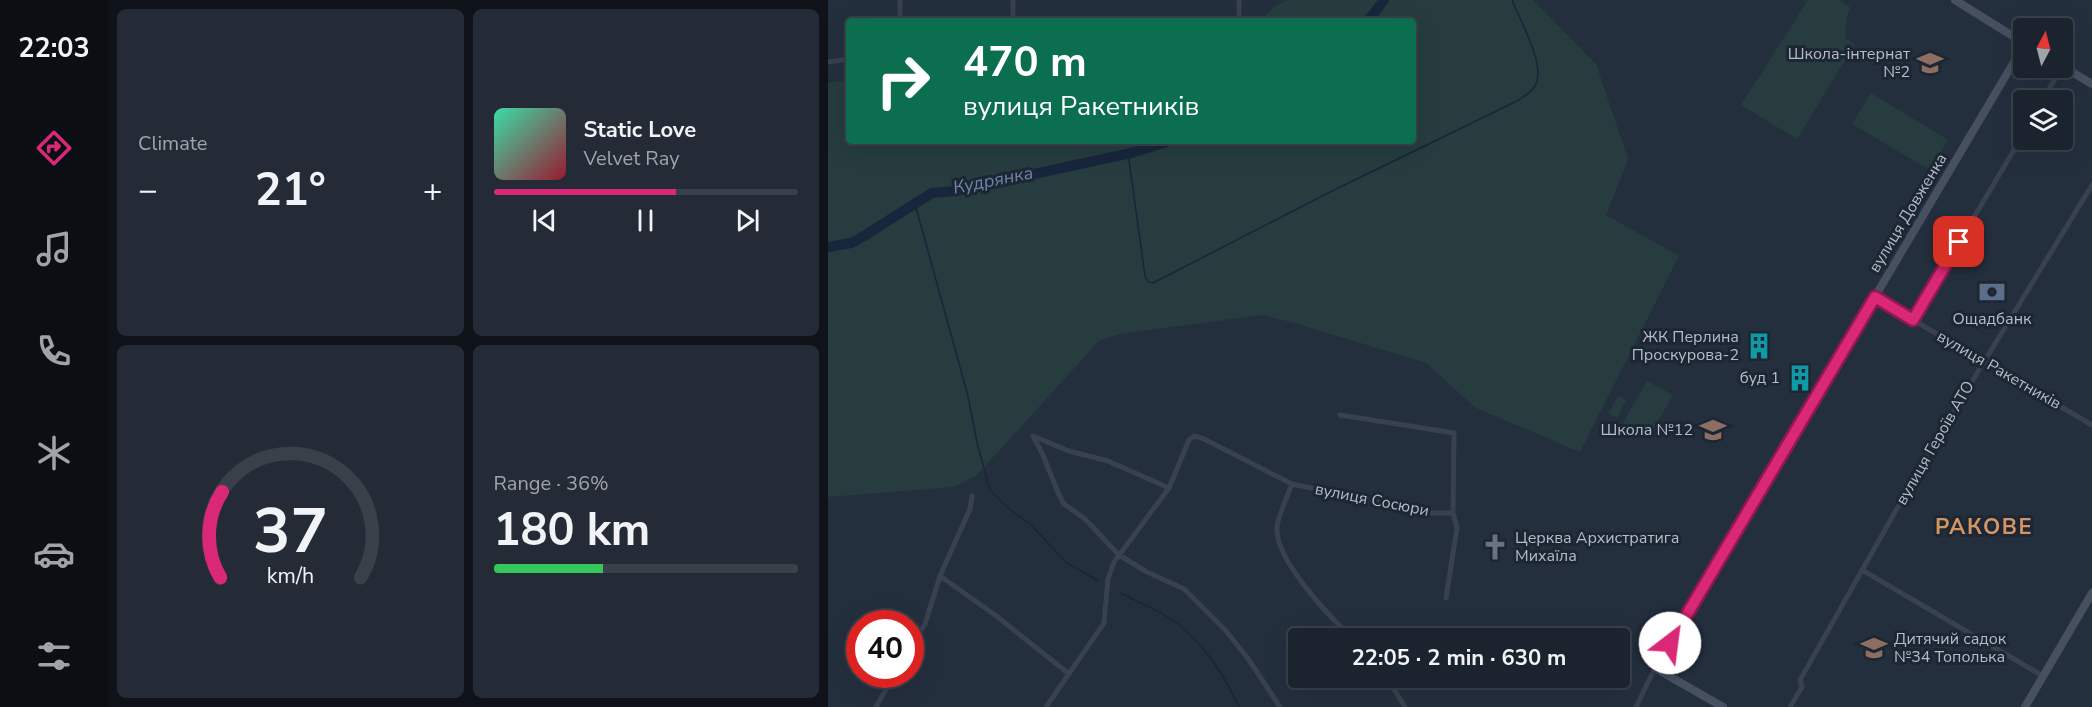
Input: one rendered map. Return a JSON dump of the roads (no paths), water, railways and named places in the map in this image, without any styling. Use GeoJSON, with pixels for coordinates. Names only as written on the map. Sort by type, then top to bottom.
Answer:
{"type":"FeatureCollection","features":[{"type":"Feature","properties":{"kind":"street"},"geometry":{"type":"LineString","coordinates":[[900,0],[900,18]]}},
{"type":"Feature","properties":{"kind":"street"},"geometry":{"type":"LineString","coordinates":[[1013,0],[1013,18]]}},
{"type":"Feature","properties":{"kind":"street"},"geometry":{"type":"LineString","coordinates":[[1239,0],[1239,18]]}},
{"type":"Feature","properties":{"kind":"street"},"geometry":{"type":"LineString","coordinates":[[1955,0],[2013,37]]}},
{"type":"Feature","properties":{"kind":"street"},"geometry":{"type":"LineString","coordinates":[[828,62],[846,59]]}},
{"type":"Feature","properties":{"kind":"street","name":"вулиця Довженка"},"geometry":{"type":"LineString","coordinates":[[1636,707],[1655,668],[2013,63]]}},
{"type":"Feature","properties":{"kind":"street"},"geometry":{"type":"LineString","coordinates":[[2073,73],[2092,84]]}},
{"type":"Feature","properties":{"kind":"street"},"geometry":{"type":"LineString","coordinates":[[1913,320],[2014,150]]}},
{"type":"Feature","properties":{"kind":"street","name":"вулиця Героїв АТО"},"geometry":{"type":"LineString","coordinates":[[1790,707],[1802,687],[1800,680],[1929,452],[2092,185]]}},
{"type":"Feature","properties":{"kind":"street","name":"вулиця Ракетників"},"geometry":{"type":"LineString","coordinates":[[1875,297],[2092,425]]}},
{"type":"Feature","properties":{"kind":"street"},"geometry":{"type":"LineString","coordinates":[[1340,415],[1454,433],[1453,513],[1457,528],[1446,598]]}},
{"type":"Feature","properties":{"kind":"street"},"geometry":{"type":"LineString","coordinates":[[1046,707],[1104,623],[1108,579],[1119,555],[1169,488],[1108,461],[1069,451],[1033,436],[1065,504],[1085,519],[1119,555],[1146,572],[1184,589],[1226,632],[1249,660],[1280,707]]}},
{"type":"Feature","properties":{"kind":"street","name":"вулиця Сосюри"},"geometry":{"type":"LineString","coordinates":[[1169,488],[1189,440],[1194,436],[1292,484],[1433,513],[1453,513]]}},
{"type":"Feature","properties":{"kind":"street"},"geometry":{"type":"LineString","coordinates":[[1292,484],[1277,528],[1280,544],[1290,567],[1342,628]]}},
{"type":"Feature","properties":{"kind":"street"},"geometry":{"type":"LineString","coordinates":[[924,626],[940,576],[970,509],[972,496]]}},
{"type":"Feature","properties":{"kind":"street"},"geometry":{"type":"LineString","coordinates":[[1862,570],[2043,676]]}},
{"type":"Feature","properties":{"kind":"street"},"geometry":{"type":"LineString","coordinates":[[940,576],[995,615],[1068,673]]}},
{"type":"Feature","properties":{"kind":"street"},"geometry":{"type":"LineString","coordinates":[[2025,707],[2092,593]]}},
{"type":"Feature","properties":{"kind":"street"},"geometry":{"type":"LineString","coordinates":[[1655,668],[1723,707]]}},
{"type":"Feature","properties":{"kind":"street"},"geometry":{"type":"LineString","coordinates":[[876,707],[887,688]]}},
{"type":"Feature","properties":{"kind":"street"},"geometry":{"type":"LineString","coordinates":[[1393,688],[1405,707]]}},
{"type":"Feature","properties":{"kind":"waterway","name":"Кудрянка"},"geometry":{"type":"LineString","coordinates":[[1370,18],[1384,0]]}},
{"type":"Feature","properties":{"kind":"waterway"},"geometry":{"type":"LineString","coordinates":[[1128,153],[1145,276],[1148,282],[1153,283],[1526,95],[1537,81],[1537,63],[1530,40],[1512,0]]}},
{"type":"Feature","properties":{"kind":"waterway","name":"Кудрянка"},"geometry":{"type":"LineString","coordinates":[[828,247],[851,243],[859,239],[932,193],[956,191],[1131,153],[1160,144]]}},
{"type":"Feature","properties":{"kind":"waterway"},"geometry":{"type":"LineString","coordinates":[[915,204],[968,396],[977,443],[990,490],[1008,508],[1031,525],[1067,563],[1098,581]]}},
{"type":"Feature","properties":{"kind":"waterway"},"geometry":{"type":"LineString","coordinates":[[1121,593],[1165,615],[1193,637],[1219,670],[1239,707]]}},
{"type":"Feature","properties":{"kind":"place","name":"Школа-інтернат №2"},"geometry":{"type":"Point","coordinates":[1930,63]}},
{"type":"Feature","properties":{"kind":"place","name":"Ощадбанк"},"geometry":{"type":"Point","coordinates":[1992,292]}},
{"type":"Feature","properties":{"kind":"place","name":"ЖК Перлина Проскурова-2"},"geometry":{"type":"Point","coordinates":[1759,346]}},
{"type":"Feature","properties":{"kind":"place","name":"буд 1"},"geometry":{"type":"Point","coordinates":[1800,378]}},
{"type":"Feature","properties":{"kind":"place","name":"Школа №12"},"geometry":{"type":"Point","coordinates":[1713,430]}},
{"type":"Feature","properties":{"kind":"place","name":"Церква Архистратига Михаїла"},"geometry":{"type":"Point","coordinates":[1495,547]}},
{"type":"Feature","properties":{"kind":"place","name":"Дитячий садок №34 Тополька"},"geometry":{"type":"Point","coordinates":[1874,648]}},
{"type":"Feature","properties":{"kind":"district","name":"РАКОВЕ"},"geometry":{"type":"Point","coordinates":[1984,527]}}]}
